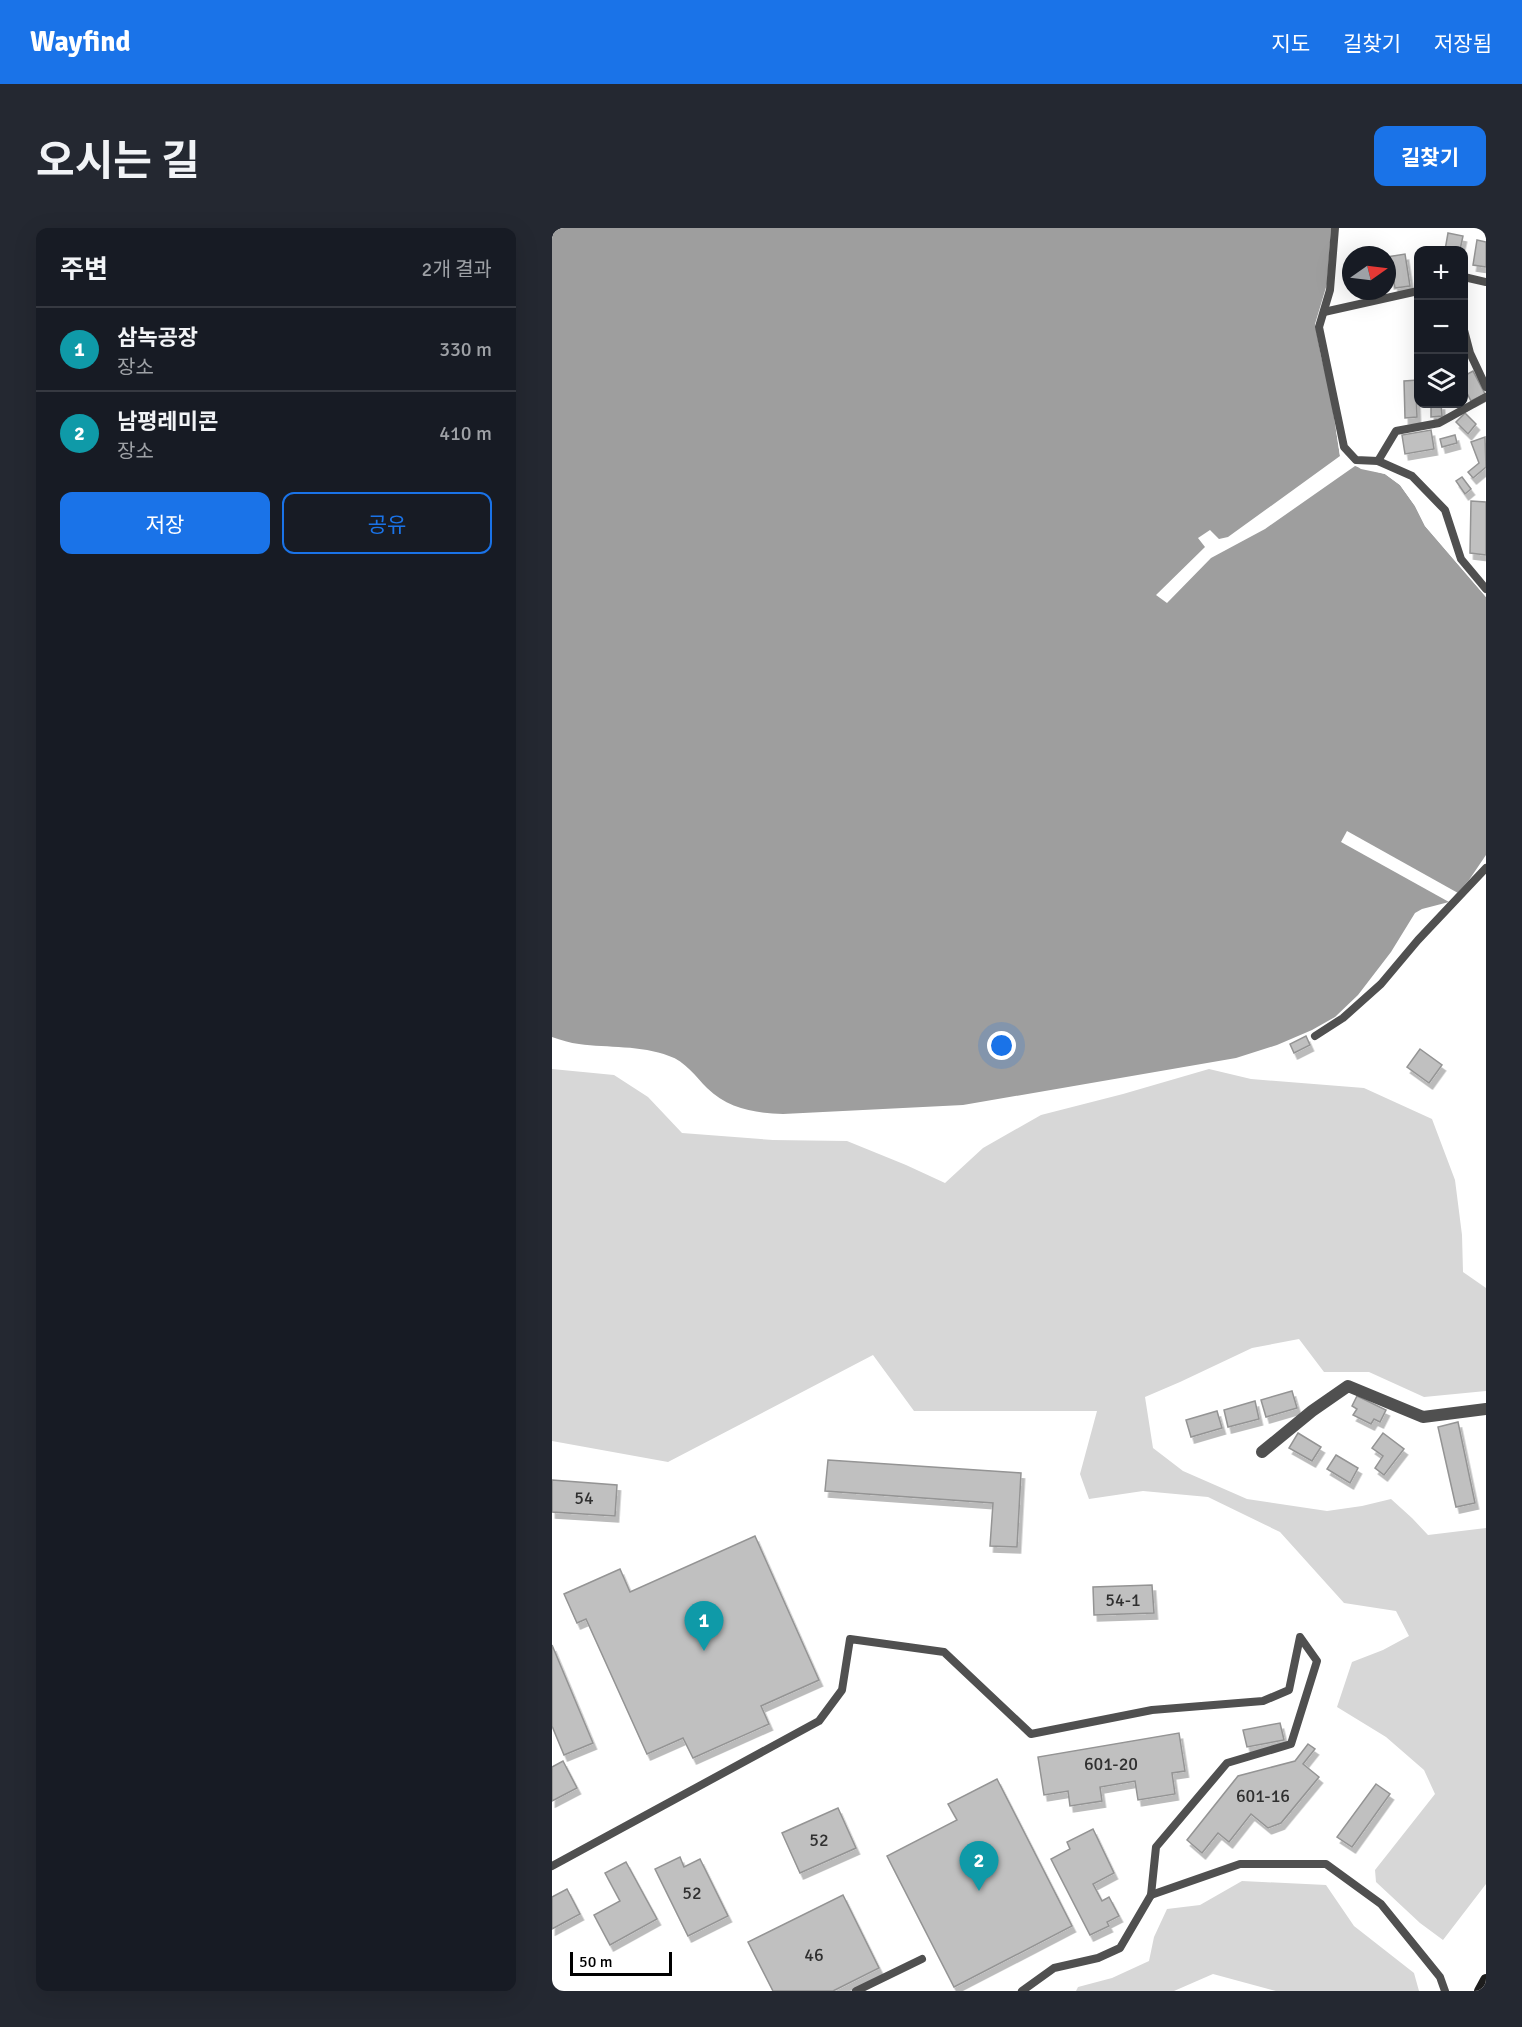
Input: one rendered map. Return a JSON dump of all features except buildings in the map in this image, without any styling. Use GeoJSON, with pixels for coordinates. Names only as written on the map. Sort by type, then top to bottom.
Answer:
{"type":"FeatureCollection","features":[{"type":"Feature","properties":{"kind":"street"},"geometry":{"type":"LineString","coordinates":[[1262,1452],[1312,1411],[1348,1386],[1423,1417],[1486,1409]]}},
{"type":"Feature","properties":{"kind":"street"},"geometry":{"type":"LineString","coordinates":[[1480,1991],[1486,1980]]}},
{"type":"Feature","properties":{"kind":"lane"},"geometry":{"type":"LineString","coordinates":[[1335,228],[1330,290],[1318,327],[1344,447],[1356,460],[1378,461],[1412,476],[1445,510],[1461,559],[1486,589]]}},
{"type":"Feature","properties":{"kind":"lane"},"geometry":{"type":"LineString","coordinates":[[1468,278],[1486,282]]}},
{"type":"Feature","properties":{"kind":"lane"},"geometry":{"type":"LineString","coordinates":[[1324,312],[1414,292]]}},
{"type":"Feature","properties":{"kind":"lane"},"geometry":{"type":"LineString","coordinates":[[1468,345],[1486,387]]}},
{"type":"Feature","properties":{"kind":"lane"},"geometry":{"type":"LineString","coordinates":[[1378,461],[1396,431],[1439,423],[1486,397]]}},
{"type":"Feature","properties":{"kind":"lane"},"geometry":{"type":"LineString","coordinates":[[1315,1036],[1343,1018],[1381,984],[1486,868]]}},
{"type":"Feature","properties":{"kind":"lane"},"geometry":{"type":"LineString","coordinates":[[552,1866],[819,1721],[842,1690],[850,1639],[944,1652],[1031,1734],[1152,1710],[1263,1701],[1288,1690],[1300,1637],[1317,1661],[1291,1744],[1227,1763],[1156,1847],[1151,1895],[1120,1948],[1098,1959],[1054,1968],[1022,1991]]}},
{"type":"Feature","properties":{"kind":"lane"},"geometry":{"type":"LineString","coordinates":[[1151,1895],[1240,1864],[1326,1864],[1381,1904],[1440,1977],[1445,1991]]}},
{"type":"Feature","properties":{"kind":"lane"},"geometry":{"type":"LineString","coordinates":[[856,1991],[922,1959]]}},
{"type":"Feature","properties":{"kind":"shaded area"},"geometry":{"type":"Polygon","coordinates":[[[552,228],[1331,228],[1327,284],[1315,324],[1330,392],[1340,456],[1361,469],[1385,474],[1400,485],[1415,506],[1425,526],[1486,597],[1486,855],[1469,880],[1449,902],[1415,913],[1391,952],[1358,995],[1335,1017],[1312,1030],[1277,1045],[1236,1058],[963,1105],[783,1114],[752,1111],[733,1105],[715,1095],[675,1058],[636,1048],[576,1044],[552,1037],[552,228]]]}},
{"type":"Feature","properties":{"kind":"shaded area"},"geometry":{"type":"Polygon","coordinates":[[[552,1069],[614,1075],[648,1097],[682,1133],[773,1140],[847,1141],[945,1183],[983,1148],[1041,1115],[1209,1069],[1251,1079],[1364,1088],[1432,1119],[1455,1180],[1462,1235],[1463,1272],[1486,1288],[1486,1391],[1424,1397],[1369,1372],[1324,1372],[1299,1339],[1252,1348],[1145,1397],[1153,1448],[1183,1471],[1247,1499],[1327,1511],[1391,1499],[1428,1535],[1486,1528],[1486,1884],[1443,1940],[1420,1923],[1376,1882],[1375,1870],[1435,1794],[1424,1770],[1386,1737],[1337,1707],[1352,1662],[1383,1650],[1409,1636],[1396,1611],[1344,1603],[1280,1532],[1208,1497],[1143,1491],[1089,1499],[1080,1474],[1097,1411],[914,1411],[873,1355],[668,1462],[552,1441],[552,1069]]]}},
{"type":"Feature","properties":{"kind":"shaded area"},"geometry":{"type":"Polygon","coordinates":[[[1242,1881],[1326,1885],[1354,1926],[1414,1973],[1419,1991],[1276,1991],[1213,1974],[1174,1991],[1076,1991],[1078,1987],[1112,1978],[1149,1961],[1154,1937],[1167,1909],[1200,1905],[1242,1881]]]}},
{"type":"Feature","properties":{"kind":"pier"},"geometry":{"type":"Polygon","coordinates":[[[1339,429],[1343,455],[1362,466],[1386,471],[1402,483],[1428,524],[1486,592],[1486,597],[1425,526],[1415,506],[1400,485],[1385,474],[1355,466],[1265,529],[1211,558],[1167,603],[1156,595],[1205,547],[1198,538],[1210,530],[1219,539],[1228,537],[1340,456],[1336,430],[1339,429]]]}},
{"type":"Feature","properties":{"kind":"pier"},"geometry":{"type":"Polygon","coordinates":[[[1347,831],[1458,893],[1449,902],[1341,842],[1347,831]]]}},
{"type":"Feature","properties":{"kind":"place","name":"삼녹공장"},"geometry":{"type":"Point","coordinates":[704,1651]}},
{"type":"Feature","properties":{"kind":"place","name":"남평레미콘"},"geometry":{"type":"Point","coordinates":[979,1891]}}]}
